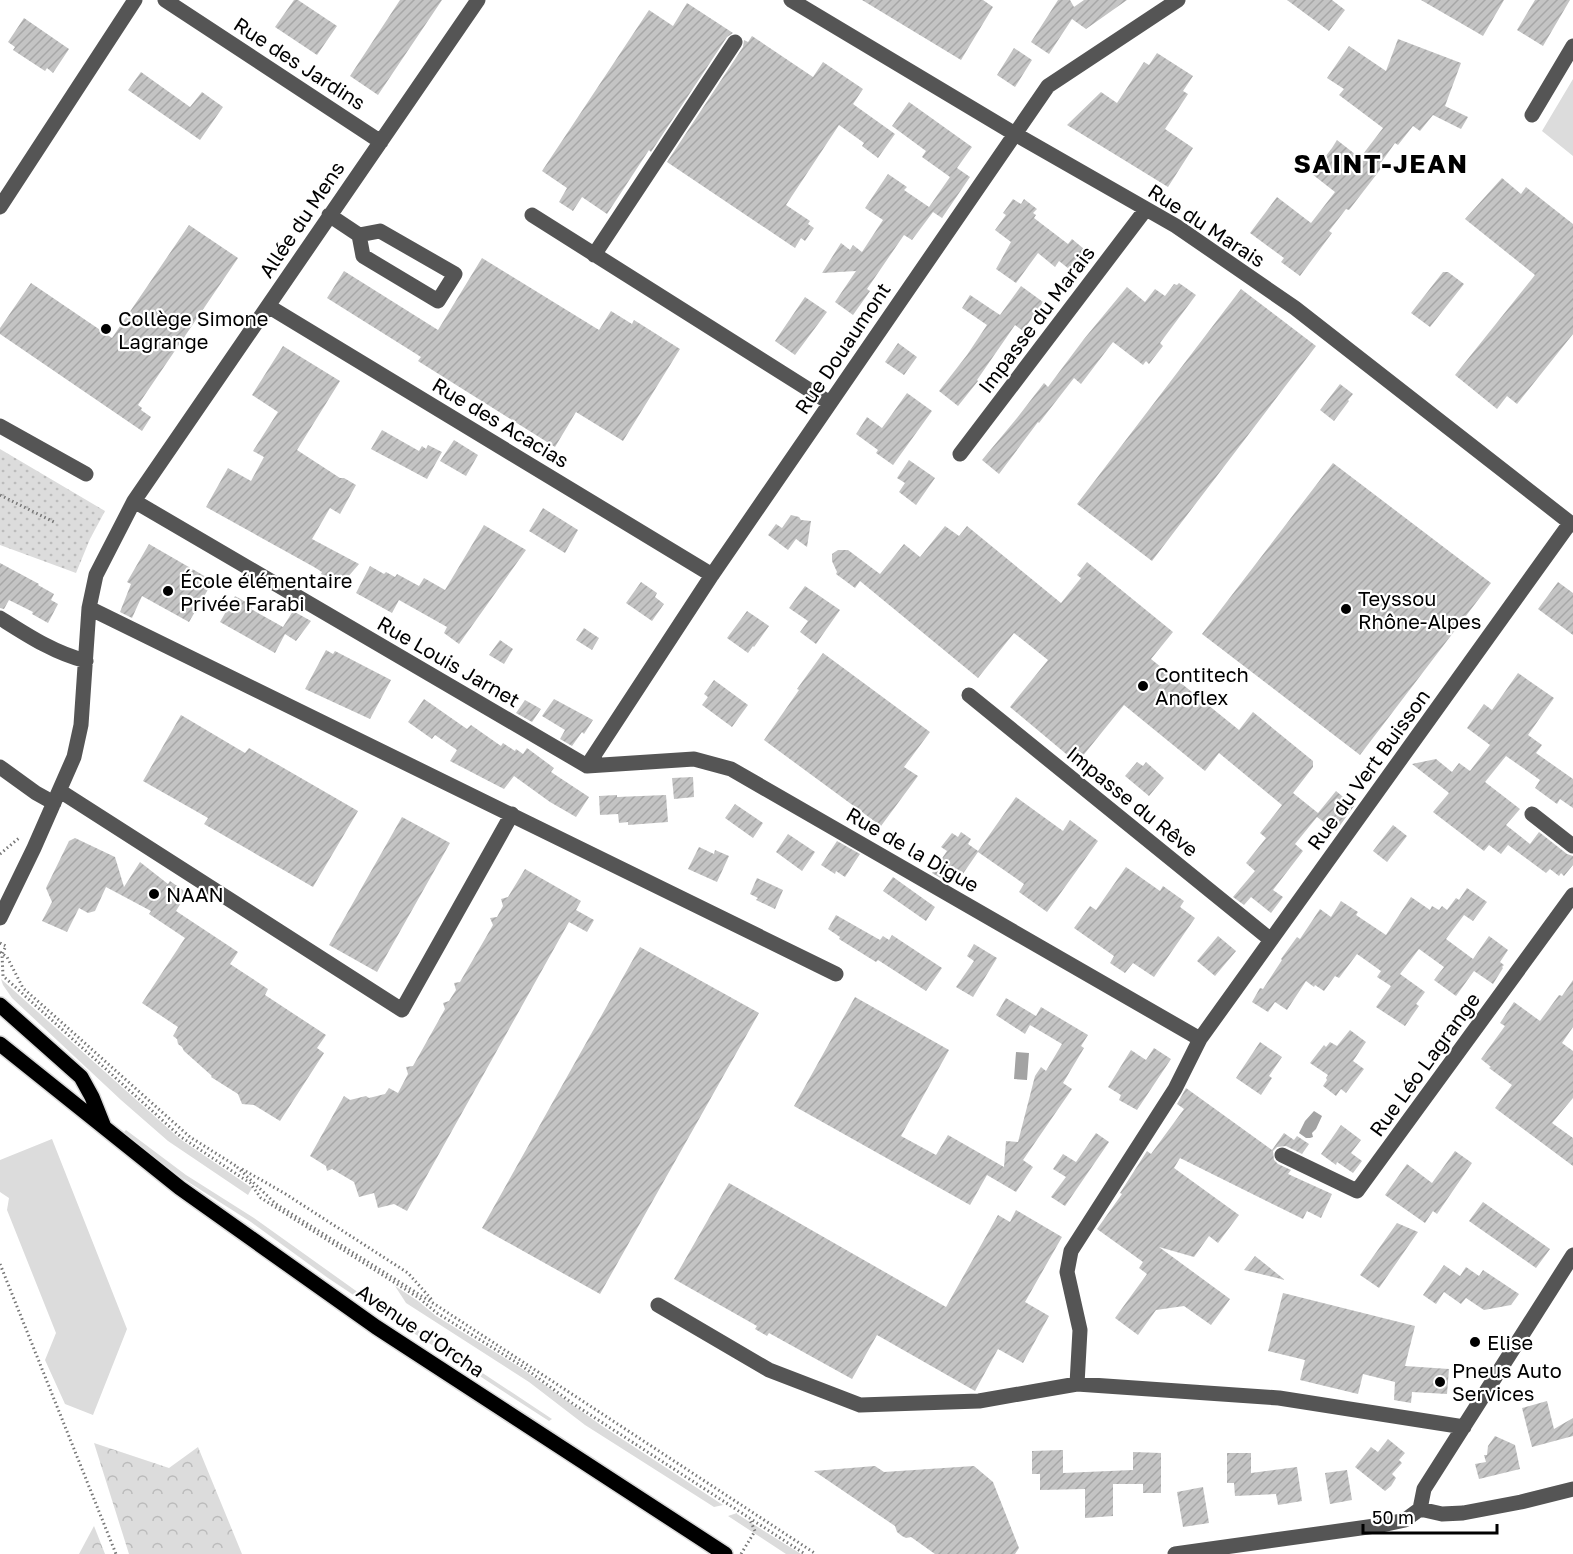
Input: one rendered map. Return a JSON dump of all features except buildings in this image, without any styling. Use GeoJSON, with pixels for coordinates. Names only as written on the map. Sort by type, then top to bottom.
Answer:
{"type":"FeatureCollection","features":[{"type":"Feature","properties":{"kind":"main road","name":"Avenue d'Orcha"},"geometry":{"type":"LineString","coordinates":[[0,1005],[81,1077],[104,1127]]}},
{"type":"Feature","properties":{"kind":"main road","name":"Avenue d'Orcha"},"geometry":{"type":"LineString","coordinates":[[0,1044],[180,1188],[376,1327],[724,1554]]}},
{"type":"Feature","properties":{"kind":"street"},"geometry":{"type":"LineString","coordinates":[[0,207],[135,0]]}},
{"type":"Feature","properties":{"kind":"street","name":"Rue des Jardins"},"geometry":{"type":"LineString","coordinates":[[165,0],[381,142]]}},
{"type":"Feature","properties":{"kind":"street","name":"Allée du Mens"},"geometry":{"type":"LineString","coordinates":[[0,918],[74,757],[81,724],[89,608],[96,574],[134,501],[478,0]]}},
{"type":"Feature","properties":{"kind":"street","name":"Rue du Marais"},"geometry":{"type":"LineString","coordinates":[[791,0],[1014,134],[1176,226],[1295,308],[1571,524]]}},
{"type":"Feature","properties":{"kind":"street","name":"Rue Douaumont"},"geometry":{"type":"LineString","coordinates":[[587,766],[712,575],[1048,86],[1178,0]]}},
{"type":"Feature","properties":{"kind":"street"},"geometry":{"type":"LineString","coordinates":[[594,255],[735,42]]}},
{"type":"Feature","properties":{"kind":"street"},"geometry":{"type":"LineString","coordinates":[[1532,114],[1573,45]]}},
{"type":"Feature","properties":{"kind":"street","name":"Impasse du Marais"},"geometry":{"type":"LineString","coordinates":[[960,454],[1146,209]]}},
{"type":"Feature","properties":{"kind":"street"},"geometry":{"type":"LineString","coordinates":[[329,215],[358,235],[363,256],[438,301],[455,274],[380,231],[358,235]]}},
{"type":"Feature","properties":{"kind":"street"},"geometry":{"type":"LineString","coordinates":[[532,215],[830,403]]}},
{"type":"Feature","properties":{"kind":"street","name":"Rue des Acacias"},"geometry":{"type":"LineString","coordinates":[[268,306],[712,575]]}},
{"type":"Feature","properties":{"kind":"street"},"geometry":{"type":"LineString","coordinates":[[0,426],[86,474]]}},
{"type":"Feature","properties":{"kind":"street","name":"Rue Louis Jarnet"},"geometry":{"type":"LineString","coordinates":[[134,501],[587,766]]}},
{"type":"Feature","properties":{"kind":"street","name":"Rue du Vert Buisson"},"geometry":{"type":"LineString","coordinates":[[1077,1384],[1080,1330],[1067,1272],[1071,1251],[1175,1089],[1200,1039],[1571,524]]}},
{"type":"Feature","properties":{"kind":"street"},"geometry":{"type":"LineString","coordinates":[[89,608],[836,974]]}},
{"type":"Feature","properties":{"kind":"street"},"geometry":{"type":"LineString","coordinates":[[0,618],[31,638],[67,656],[86,661]]}},
{"type":"Feature","properties":{"kind":"street","name":"Impasse du Rêve"},"geometry":{"type":"LineString","coordinates":[[969,695],[1271,940]]}},
{"type":"Feature","properties":{"kind":"street","name":"Rue de la Digue"},"geometry":{"type":"LineString","coordinates":[[587,766],[694,759],[731,769],[1200,1039]]}},
{"type":"Feature","properties":{"kind":"street"},"geometry":{"type":"LineString","coordinates":[[0,767],[36,793],[57,797],[402,1010],[512,814]]}},
{"type":"Feature","properties":{"kind":"street"},"geometry":{"type":"LineString","coordinates":[[1532,814],[1573,846]]}},
{"type":"Feature","properties":{"kind":"street","name":"Rue Léo Lagrange"},"geometry":{"type":"LineString","coordinates":[[1282,1155],[1357,1191],[1573,896]]}},
{"type":"Feature","properties":{"kind":"street"},"geometry":{"type":"LineString","coordinates":[[1175,1554],[1382,1525],[1404,1520],[1420,1509],[1424,1489],[1573,1255]]}},
{"type":"Feature","properties":{"kind":"street"},"geometry":{"type":"LineString","coordinates":[[658,1305],[769,1371],[860,1405],[978,1401],[1077,1384],[1279,1398],[1464,1427]]}},
{"type":"Feature","properties":{"kind":"street"},"geometry":{"type":"LineString","coordinates":[[1420,1509],[1442,1514],[1463,1513],[1573,1489]]}},
{"type":"Feature","properties":{"kind":"path"},"geometry":{"type":"LineString","coordinates":[[0,495],[56,523]]}},
{"type":"Feature","properties":{"kind":"path"},"geometry":{"type":"LineString","coordinates":[[0,943],[6,946],[1,953],[3,976],[181,1137],[250,1183],[261,1198],[419,1298],[437,1313],[522,1366],[572,1403],[805,1554]]}},
{"type":"Feature","properties":{"kind":"path","name":"Avenue d'Orcha"},"geometry":{"type":"LineString","coordinates":[[1,953],[7,957],[23,988],[190,1137],[284,1193],[408,1273],[436,1305]]}},
{"type":"Feature","properties":{"kind":"path","name":"Avenue d'Orcha"},"geometry":{"type":"LineString","coordinates":[[237,1167],[276,1204],[436,1305],[816,1554]]}},
{"type":"Feature","properties":{"kind":"path"},"geometry":{"type":"LineString","coordinates":[[0,1264],[116,1554]]}},
{"type":"Feature","properties":{"kind":"path"},"geometry":{"type":"LineString","coordinates":[[741,1554],[754,1531],[749,1518]]}},
{"type":"Feature","properties":{"kind":"green space"},"geometry":{"type":"Polygon","coordinates":[[[1573,79],[1573,156],[1542,131],[1573,79]]]}},
{"type":"Feature","properties":{"kind":"green space"},"geometry":{"type":"Polygon","coordinates":[[[0,449],[105,511],[76,573],[0,545],[0,449]]]}},
{"type":"Feature","properties":{"kind":"green space"},"geometry":{"type":"Polygon","coordinates":[[[1,979],[180,1139],[252,1188],[248,1195],[168,1141],[121,1100],[12,998],[1,979]]]}},
{"type":"Feature","properties":{"kind":"green space"},"geometry":{"type":"Polygon","coordinates":[[[126,1130],[186,1175],[254,1218],[366,1298],[361,1300],[251,1222],[182,1178],[123,1133],[126,1130]]]}},
{"type":"Feature","properties":{"kind":"green space"},"geometry":{"type":"Polygon","coordinates":[[[52,1139],[127,1329],[93,1415],[65,1404],[45,1360],[56,1333],[7,1210],[9,1198],[0,1192],[0,1160],[52,1139]]]}},
{"type":"Feature","properties":{"kind":"green space"},"geometry":{"type":"Polygon","coordinates":[[[395,1286],[436,1316],[521,1368],[602,1426],[723,1505],[714,1507],[585,1425],[529,1382],[406,1303],[395,1286]]]}},
{"type":"Feature","properties":{"kind":"green space"},"geometry":{"type":"Polygon","coordinates":[[[389,1311],[552,1419],[549,1421],[395,1321],[389,1311]]]}},
{"type":"Feature","properties":{"kind":"green space"},"geometry":{"type":"Polygon","coordinates":[[[94,1443],[169,1468],[198,1447],[242,1554],[129,1554],[94,1443]]]}},
{"type":"Feature","properties":{"kind":"green space"},"geometry":{"type":"Polygon","coordinates":[[[737,1513],[801,1554],[786,1554],[728,1516],[737,1513]]]}},
{"type":"Feature","properties":{"kind":"green space"},"geometry":{"type":"Polygon","coordinates":[[[94,1526],[105,1554],[79,1554],[94,1526]]]}},
{"type":"Feature","properties":{"kind":"shaded area"},"geometry":{"type":"Polygon","coordinates":[[[1016,1052],[1029,1053],[1027,1080],[1014,1079],[1016,1052]]]}},
{"type":"Feature","properties":{"kind":"shaded area"},"geometry":{"type":"Polygon","coordinates":[[[1314,1111],[1322,1116],[1312,1133],[1313,1137],[1306,1138],[1299,1133],[1305,1121],[1314,1111]]]}},
{"type":"Feature","properties":{"kind":"place","name":"Collège Simone Lagrange"},"geometry":{"type":"Point","coordinates":[106,329]}},
{"type":"Feature","properties":{"kind":"place","name":"École élémentaire Privée Farabi"},"geometry":{"type":"Point","coordinates":[168,591]}},
{"type":"Feature","properties":{"kind":"place","name":"Teyssou Rhône-Alpes"},"geometry":{"type":"Point","coordinates":[1346,609]}},
{"type":"Feature","properties":{"kind":"place","name":"Contitech Anoflex"},"geometry":{"type":"Point","coordinates":[1143,686]}},
{"type":"Feature","properties":{"kind":"place","name":"NAAN"},"geometry":{"type":"Point","coordinates":[154,894]}},
{"type":"Feature","properties":{"kind":"place","name":"Elise"},"geometry":{"type":"Point","coordinates":[1475,1342]}},
{"type":"Feature","properties":{"kind":"place","name":"Pneus Auto Services"},"geometry":{"type":"Point","coordinates":[1440,1382]}},
{"type":"Feature","properties":{"kind":"district","name":"SAINT-JEAN"},"geometry":{"type":"Point","coordinates":[1381,163]}}]}
